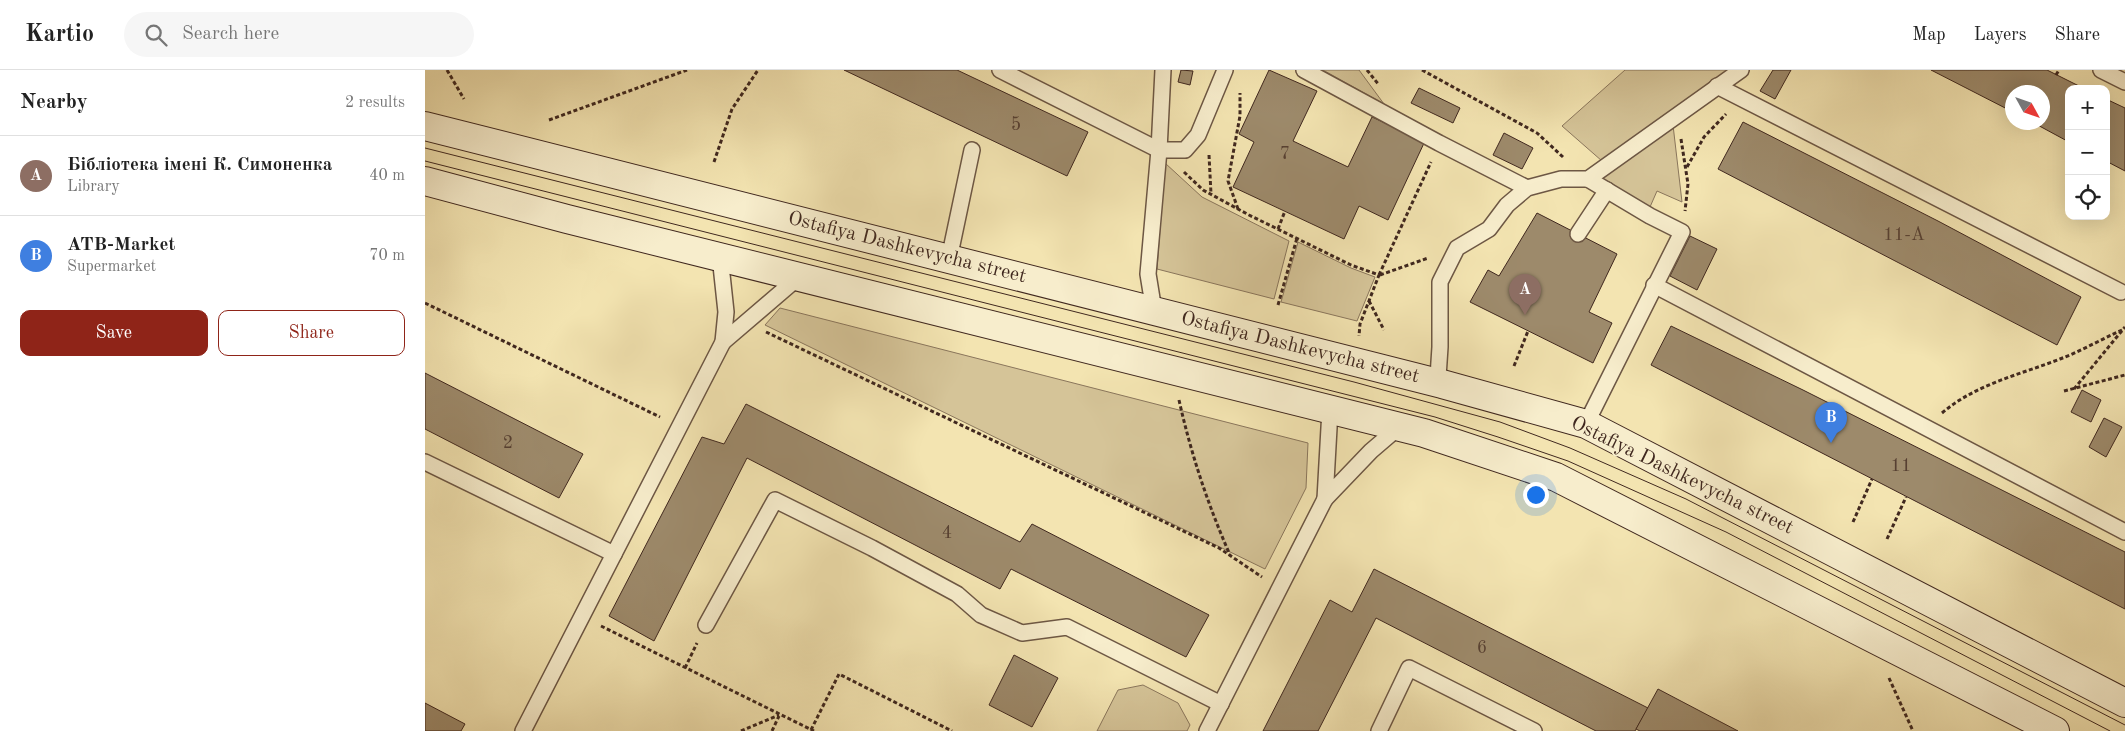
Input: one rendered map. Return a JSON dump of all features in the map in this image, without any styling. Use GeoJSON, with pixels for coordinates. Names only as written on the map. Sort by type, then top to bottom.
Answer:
{"type":"FeatureCollection","features":[{"type":"Feature","properties":{"kind":"street","name":"Ostafiya Dashkevycha street"},"geometry":{"type":"LineString","coordinates":[[425,126],[1442,384],[1586,424],[2125,702]]}},
{"type":"Feature","properties":{"kind":"street"},"geometry":{"type":"LineString","coordinates":[[425,181],[567,219],[1425,433],[1556,477],[2055,731]]}},
{"type":"Feature","properties":{"kind":"lane"},"geometry":{"type":"LineString","coordinates":[[1000,70],[1159,150],[1185,150],[1198,135],[1225,70]]}},
{"type":"Feature","properties":{"kind":"lane"},"geometry":{"type":"LineString","coordinates":[[1154,311],[1148,274],[1159,150],[1163,70]]}},
{"type":"Feature","properties":{"kind":"lane"},"geometry":{"type":"LineString","coordinates":[[1304,70],[1527,188]]}},
{"type":"Feature","properties":{"kind":"lane"},"geometry":{"type":"LineString","coordinates":[[1588,179],[1741,70]]}},
{"type":"Feature","properties":{"kind":"lane"},"geometry":{"type":"LineString","coordinates":[[2101,70],[2125,82]]}},
{"type":"Feature","properties":{"kind":"lane"},"geometry":{"type":"LineString","coordinates":[[1717,86],[2121,292]]}},
{"type":"Feature","properties":{"kind":"lane"},"geometry":{"type":"LineString","coordinates":[[949,259],[971,150]]}},
{"type":"Feature","properties":{"kind":"lane"},"geometry":{"type":"LineString","coordinates":[[1442,384],[1438,377],[1441,282],[1457,248],[1489,229],[1507,205],[1527,188],[1561,180],[1588,179],[1650,216],[1682,232],[1586,424]]}},
{"type":"Feature","properties":{"kind":"lane"},"geometry":{"type":"LineString","coordinates":[[1578,234],[1607,190]]}},
{"type":"Feature","properties":{"kind":"lane"},"geometry":{"type":"LineString","coordinates":[[523,731],[723,342],[726,312],[720,256]]}},
{"type":"Feature","properties":{"kind":"lane"},"geometry":{"type":"LineString","coordinates":[[723,342],[800,276]]}},
{"type":"Feature","properties":{"kind":"lane"},"geometry":{"type":"LineString","coordinates":[[1654,285],[2125,532]]}},
{"type":"Feature","properties":{"kind":"lane"},"geometry":{"type":"LineString","coordinates":[[1325,499],[1330,410]]}},
{"type":"Feature","properties":{"kind":"lane"},"geometry":{"type":"LineString","coordinates":[[1207,731],[1325,499],[1371,451],[1399,427]]}},
{"type":"Feature","properties":{"kind":"lane"},"geometry":{"type":"LineString","coordinates":[[425,462],[614,554]]}},
{"type":"Feature","properties":{"kind":"lane"},"geometry":{"type":"LineString","coordinates":[[706,625],[775,500],[872,548],[957,594],[981,615],[1022,633],[1067,627],[1221,704]]}},
{"type":"Feature","properties":{"kind":"lane"},"geometry":{"type":"LineString","coordinates":[[1379,731],[1409,668],[1534,731]]}},
{"type":"Feature","properties":{"kind":"path"},"geometry":{"type":"LineString","coordinates":[[447,70],[464,99]]}},
{"type":"Feature","properties":{"kind":"path"},"geometry":{"type":"LineString","coordinates":[[549,120],[687,70]]}},
{"type":"Feature","properties":{"kind":"path"},"geometry":{"type":"LineString","coordinates":[[714,162],[733,108],[758,70]]}},
{"type":"Feature","properties":{"kind":"path"},"geometry":{"type":"LineString","coordinates":[[1422,70],[1537,133],[1588,179]]}},
{"type":"Feature","properties":{"kind":"path"},"geometry":{"type":"LineString","coordinates":[[2057,75],[2059,70]]}},
{"type":"Feature","properties":{"kind":"path"},"geometry":{"type":"LineString","coordinates":[[1238,209],[1228,181],[1240,116],[1240,88]]}},
{"type":"Feature","properties":{"kind":"path"},"geometry":{"type":"LineString","coordinates":[[1687,168],[1705,137],[1725,116],[1735,95]]}},
{"type":"Feature","properties":{"kind":"path"},"geometry":{"type":"LineString","coordinates":[[1678,114],[1682,155],[1687,168],[1688,184],[1682,232]]}},
{"type":"Feature","properties":{"kind":"path"},"geometry":{"type":"LineString","coordinates":[[1198,135],[1210,158],[1211,194]]}},
{"type":"Feature","properties":{"kind":"path"},"geometry":{"type":"LineString","coordinates":[[1360,324],[1379,275],[1439,143]]}},
{"type":"Feature","properties":{"kind":"path"},"geometry":{"type":"LineString","coordinates":[[1159,150],[1203,190],[1351,265],[1379,275],[1457,248]]}},
{"type":"Feature","properties":{"kind":"path"},"geometry":{"type":"LineString","coordinates":[[1278,229],[1285,211]]}},
{"type":"Feature","properties":{"kind":"path"},"geometry":{"type":"LineString","coordinates":[[1278,305],[1297,238]]}},
{"type":"Feature","properties":{"kind":"path"},"geometry":{"type":"LineString","coordinates":[[1369,300],[1384,330]]}},
{"type":"Feature","properties":{"kind":"path"},"geometry":{"type":"LineString","coordinates":[[425,302],[679,427]]}},
{"type":"Feature","properties":{"kind":"path"},"geometry":{"type":"LineString","coordinates":[[758,328],[1219,548],[1279,589]]}},
{"type":"Feature","properties":{"kind":"path"},"geometry":{"type":"LineString","coordinates":[[1925,428],[1956,401],[2011,375],[2060,359],[2124,328]]}},
{"type":"Feature","properties":{"kind":"path"},"geometry":{"type":"LineString","coordinates":[[2074,389],[2124,328]]}},
{"type":"Feature","properties":{"kind":"path"},"geometry":{"type":"LineString","coordinates":[[1514,366],[1528,331]]}},
{"type":"Feature","properties":{"kind":"path"},"geometry":{"type":"LineString","coordinates":[[2064,391],[2125,375]]}},
{"type":"Feature","properties":{"kind":"path"},"geometry":{"type":"LineString","coordinates":[[1179,399],[1186,431],[1208,503],[1230,556]]}},
{"type":"Feature","properties":{"kind":"path"},"geometry":{"type":"LineString","coordinates":[[1853,522],[1873,479]]}},
{"type":"Feature","properties":{"kind":"path"},"geometry":{"type":"LineString","coordinates":[[1887,538],[1906,497]]}},
{"type":"Feature","properties":{"kind":"path"},"geometry":{"type":"LineString","coordinates":[[685,668],[706,625]]}},
{"type":"Feature","properties":{"kind":"path"},"geometry":{"type":"LineString","coordinates":[[600,626],[813,730],[839,674],[951,731]]}},
{"type":"Feature","properties":{"kind":"path"},"geometry":{"type":"LineString","coordinates":[[1885,670],[1913,731]]}},
{"type":"Feature","properties":{"kind":"path"},"geometry":{"type":"LineString","coordinates":[[741,731],[779,715]]}},
{"type":"Feature","properties":{"kind":"path"},"geometry":{"type":"LineString","coordinates":[[772,731],[779,715]]}},
{"type":"Feature","properties":{"kind":"shaded area"},"geometry":{"type":"Polygon","coordinates":[[[1323,70],[1359,70],[1384,104],[1323,70]]]}},
{"type":"Feature","properties":{"kind":"shaded area"},"geometry":{"type":"Polygon","coordinates":[[[1625,70],[1731,70],[1602,161],[1562,126],[1625,70]]]}},
{"type":"Feature","properties":{"kind":"shaded area"},"geometry":{"type":"Polygon","coordinates":[[[1673,125],[1682,202],[1657,191],[1650,207],[1596,178],[1673,125]]]}},
{"type":"Feature","properties":{"kind":"shaded area"},"geometry":{"type":"Polygon","coordinates":[[[1165,163],[1202,197],[1289,241],[1274,299],[1157,269],[1165,163]]]}},
{"type":"Feature","properties":{"kind":"shaded area"},"geometry":{"type":"Polygon","coordinates":[[[1298,242],[1351,268],[1375,277],[1357,321],[1281,302],[1298,242]]]}},
{"type":"Feature","properties":{"kind":"shaded area"},"geometry":{"type":"Polygon","coordinates":[[[780,308],[1308,443],[1306,488],[1265,569],[765,325],[780,308]]]}},
{"type":"Feature","properties":{"kind":"shaded area"},"geometry":{"type":"Polygon","coordinates":[[[1143,685],[1178,703],[1190,725],[1187,731],[1097,731],[1118,690],[1143,685]]]}},
{"type":"Feature","properties":{"kind":"building"},"geometry":{"type":"Polygon","coordinates":[[[844,70],[957,70],[1088,132],[1067,176],[844,70]]]}},
{"type":"Feature","properties":{"kind":"building"},"geometry":{"type":"Polygon","coordinates":[[[1181,70],[1193,71],[1190,85],[1178,82],[1181,70]]]}},
{"type":"Feature","properties":{"kind":"building"},"geometry":{"type":"Polygon","coordinates":[[[1269,70],[1317,91],[1293,141],[1348,167],[1372,117],[1425,141],[1388,220],[1359,206],[1344,239],[1233,187],[1254,142],[1239,134],[1269,70]]]}},
{"type":"Feature","properties":{"kind":"building"},"geometry":{"type":"Polygon","coordinates":[[[1773,70],[1791,70],[1775,99],[1760,91],[1773,70]]]}},
{"type":"Feature","properties":{"kind":"building"},"geometry":{"type":"Polygon","coordinates":[[[1931,70],[2047,70],[2077,85],[2065,85],[2065,140],[2047,130],[2050,130],[2050,85],[2005,85],[2005,108],[1931,70]]]}},
{"type":"Feature","properties":{"kind":"building"},"geometry":{"type":"Polygon","coordinates":[[[1419,88],[1460,108],[1453,123],[1411,103],[1419,88]]]}},
{"type":"Feature","properties":{"kind":"building"},"geometry":{"type":"Polygon","coordinates":[[[2110,101],[2125,108],[2125,171],[2110,163],[2110,101]]]}},
{"type":"Feature","properties":{"kind":"building"},"geometry":{"type":"Polygon","coordinates":[[[1743,122],[1938,221],[2081,297],[2057,345],[1718,169],[1743,122]]]}},
{"type":"Feature","properties":{"kind":"building"},"geometry":{"type":"Polygon","coordinates":[[[1504,133],[1533,148],[1522,169],[1493,155],[1504,133]]]}},
{"type":"Feature","properties":{"kind":"building"},"geometry":{"type":"Polygon","coordinates":[[[1537,213],[1617,254],[1589,312],[1612,323],[1593,363],[1470,302],[1488,270],[1499,276],[1537,213]]]}},
{"type":"Feature","properties":{"kind":"building"},"geometry":{"type":"Polygon","coordinates":[[[1690,236],[1717,249],[1697,290],[1670,276],[1690,236]]]}},
{"type":"Feature","properties":{"kind":"building"},"geometry":{"type":"Polygon","coordinates":[[[1671,326],[1803,390],[2125,552],[2125,609],[1651,365],[1671,326]]]}},
{"type":"Feature","properties":{"kind":"building"},"geometry":{"type":"Polygon","coordinates":[[[425,373],[583,454],[559,498],[425,429],[425,373]]]}},
{"type":"Feature","properties":{"kind":"building"},"geometry":{"type":"Polygon","coordinates":[[[2082,390],[2101,400],[2091,422],[2071,412],[2082,390]]]}},
{"type":"Feature","properties":{"kind":"building"},"geometry":{"type":"Polygon","coordinates":[[[746,404],[1020,542],[1032,524],[1209,615],[1186,657],[1011,569],[1000,589],[747,458],[654,641],[609,616],[702,437],[724,444],[746,404]]]}},
{"type":"Feature","properties":{"kind":"building"},"geometry":{"type":"Polygon","coordinates":[[[2104,418],[2122,427],[2106,457],[2089,447],[2104,418]]]}},
{"type":"Feature","properties":{"kind":"building"},"geometry":{"type":"Polygon","coordinates":[[[1374,569],[1648,708],[1635,731],[1596,731],[1376,618],[1318,731],[1263,731],[1330,600],[1352,612],[1374,569]]]}},
{"type":"Feature","properties":{"kind":"building"},"geometry":{"type":"Polygon","coordinates":[[[1014,655],[1058,678],[1032,727],[989,705],[1014,655]]]}},
{"type":"Feature","properties":{"kind":"building"},"geometry":{"type":"Polygon","coordinates":[[[1658,689],[1738,731],[1640,731],[1636,729],[1658,689]]]}},
{"type":"Feature","properties":{"kind":"building"},"geometry":{"type":"Polygon","coordinates":[[[425,703],[465,724],[461,731],[425,731],[425,703]]]}},
{"type":"Feature","properties":{"kind":"tram line"},"geometry":{"type":"LineString","coordinates":[[425,148],[1354,382],[1500,422],[1570,448],[1686,499],[2125,725]]}},
{"type":"Feature","properties":{"kind":"tram line"},"geometry":{"type":"LineString","coordinates":[[425,161],[1435,417],[1498,437],[1568,461],[1726,532],[2110,731]]}},
{"type":"Feature","properties":{"kind":"place","name":"Бібліотека імені К. Симоненка"},"geometry":{"type":"Point","coordinates":[1525,315]}},
{"type":"Feature","properties":{"kind":"place","name":"ATB-Market"},"geometry":{"type":"Point","coordinates":[1831,443]}}]}
